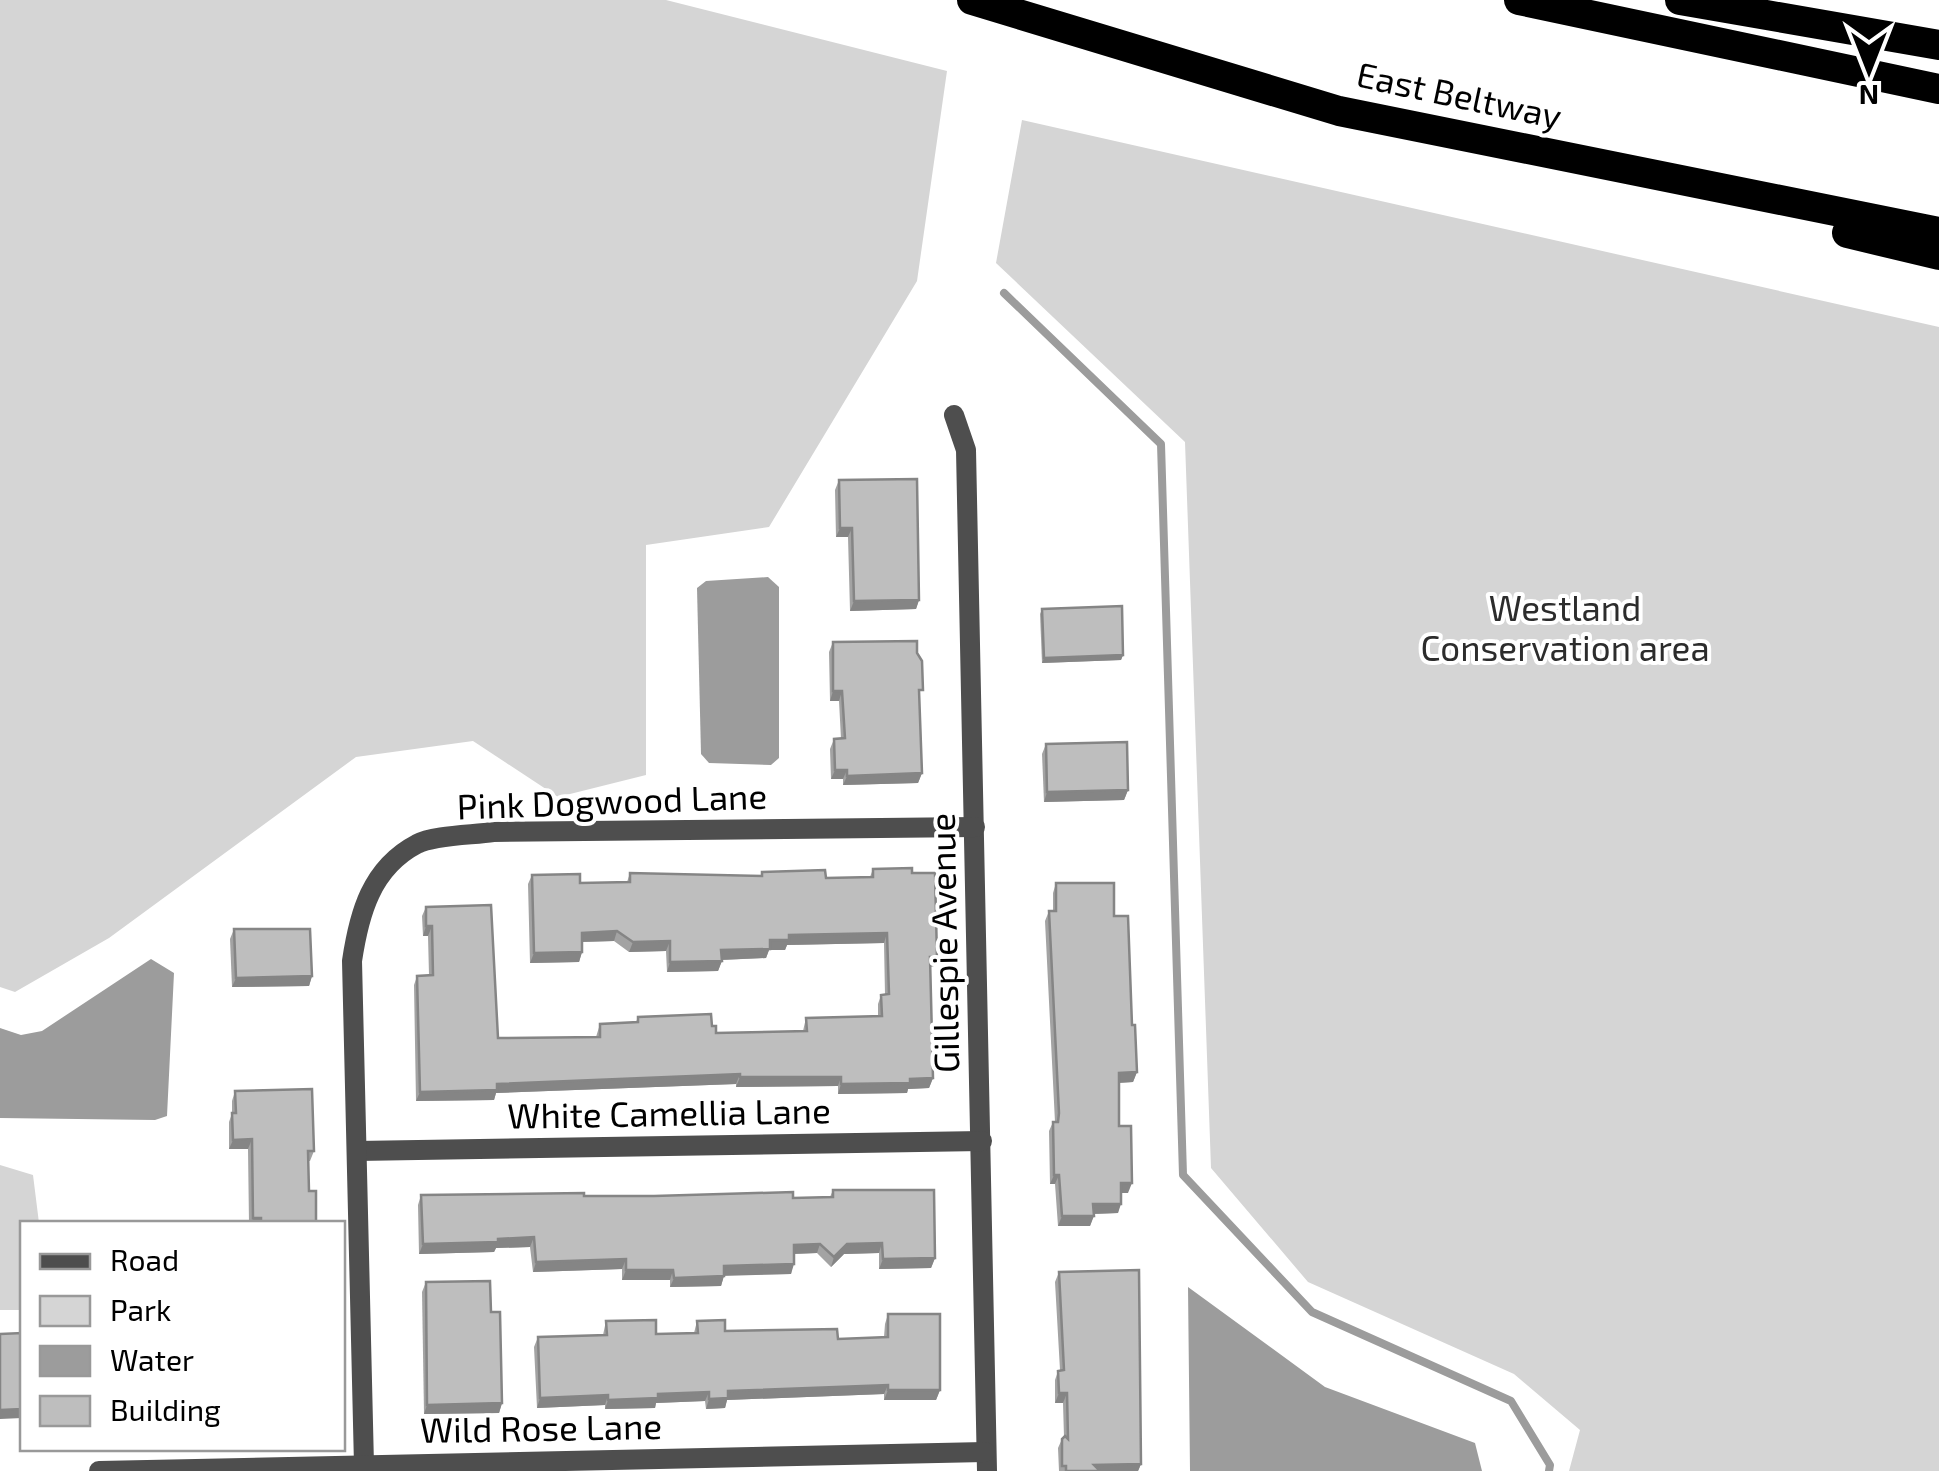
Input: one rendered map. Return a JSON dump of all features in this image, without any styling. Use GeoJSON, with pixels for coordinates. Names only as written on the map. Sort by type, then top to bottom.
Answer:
{"type":"FeatureCollection","features":[{"type":"Feature","properties":{"kind":"highway","name":"East Beltway"},"geometry":{"type":"LineString","coordinates":[[972,0],[1338,110],[1939,232]]}},
{"type":"Feature","properties":{"kind":"highway"},"geometry":{"type":"LineString","coordinates":[[1519,0],[1939,90]]}},
{"type":"Feature","properties":{"kind":"highway"},"geometry":{"type":"LineString","coordinates":[[1680,0],[1939,45]]}},
{"type":"Feature","properties":{"kind":"highway"},"geometry":{"type":"LineString","coordinates":[[1338,110],[1939,255]]}},
{"type":"Feature","properties":{"kind":"street","name":"Gillespie Avenue"},"geometry":{"type":"LineString","coordinates":[[954,415],[966,450],[986,1461]]}},
{"type":"Feature","properties":{"kind":"street","name":"Pink Dogwood Lane"},"geometry":{"type":"LineString","coordinates":[[364,1465],[352,960],[358,917],[377,876],[418,843],[493,832],[975,827]]}},
{"type":"Feature","properties":{"kind":"street","name":"White Camellia Lane"},"geometry":{"type":"LineString","coordinates":[[357,1151],[982,1142]]}},
{"type":"Feature","properties":{"kind":"street","name":"Wild Rose Lane"},"geometry":{"type":"LineString","coordinates":[[99,1471],[364,1465],[986,1461]]}},
{"type":"Feature","properties":{"kind":"green space"},"geometry":{"type":"Polygon","coordinates":[[[0,0],[666,0],[947,71],[917,281],[769,527],[646,545],[646,775],[558,797],[473,741],[356,757],[109,938],[15,992],[0,987],[0,0]]]}},
{"type":"Feature","properties":{"kind":"green space","name":"Westland Conservation area"},"geometry":{"type":"Polygon","coordinates":[[[1022,120],[1939,327],[1939,1471],[1569,1471],[1580,1430],[1514,1374],[1308,1282],[1211,1168],[1185,442],[996,263],[1022,120]]]}},
{"type":"Feature","properties":{"kind":"green space"},"geometry":{"type":"Polygon","coordinates":[[[0,1165],[33,1175],[39,1221],[20,1221],[20,1310],[0,1310],[0,1165]]]}},
{"type":"Feature","properties":{"kind":"water"},"geometry":{"type":"Polygon","coordinates":[[[768,577],[779,587],[779,758],[771,765],[709,763],[701,754],[697,588],[706,581],[768,577]]]}},
{"type":"Feature","properties":{"kind":"water"},"geometry":{"type":"Polygon","coordinates":[[[151,959],[174,973],[167,1116],[155,1120],[0,1118],[0,1028],[21,1035],[42,1031],[151,959]]]}},
{"type":"Feature","properties":{"kind":"water"},"geometry":{"type":"Polygon","coordinates":[[[1188,1287],[1325,1387],[1475,1443],[1482,1471],[1190,1471],[1188,1287]]]}},
{"type":"Feature","properties":{"kind":"building"},"geometry":{"type":"Polygon","coordinates":[[[917,479],[919,600],[854,601],[852,528],[840,528],[839,480],[917,479]]]}},
{"type":"Feature","properties":{"kind":"building"},"geometry":{"type":"Polygon","coordinates":[[[1122,606],[1123,655],[1044,658],[1042,609],[1122,606]]]}},
{"type":"Feature","properties":{"kind":"building"},"geometry":{"type":"Polygon","coordinates":[[[917,641],[922,661],[922,773],[847,776],[847,770],[835,770],[834,739],[845,738],[842,691],[833,691],[833,642],[917,641]]]}},
{"type":"Feature","properties":{"kind":"building"},"geometry":{"type":"Polygon","coordinates":[[[1127,742],[1128,790],[1047,792],[1046,744],[1127,742]]]}},
{"type":"Feature","properties":{"kind":"building"},"geometry":{"type":"Polygon","coordinates":[[[912,868],[912,873],[935,873],[937,957],[930,957],[933,1078],[910,1079],[910,1083],[841,1084],[841,1077],[740,1074],[497,1084],[497,1090],[420,1092],[417,976],[433,975],[432,926],[426,926],[426,907],[491,905],[498,1038],[600,1037],[600,1024],[638,1022],[638,1017],[711,1014],[716,1033],[807,1031],[806,1018],[882,1016],[881,995],[889,994],[887,933],[789,935],[789,940],[770,940],[770,949],[721,950],[722,961],[670,962],[670,941],[633,942],[617,931],[582,933],[582,952],[534,953],[532,875],[580,874],[580,883],[630,882],[630,873],[762,876],[762,872],[825,870],[826,878],[873,877],[873,869],[912,868]]]}},
{"type":"Feature","properties":{"kind":"building"},"geometry":{"type":"Polygon","coordinates":[[[1056,883],[1114,883],[1114,916],[1128,916],[1137,1072],[1119,1073],[1119,1126],[1131,1126],[1132,1183],[1121,1183],[1121,1204],[1093,1204],[1094,1216],[1062,1216],[1059,1175],[1054,1175],[1053,1122],[1058,1122],[1059,1113],[1049,911],[1056,911],[1056,883]]]}},
{"type":"Feature","properties":{"kind":"building"},"geometry":{"type":"Polygon","coordinates":[[[234,929],[310,929],[312,976],[236,978],[234,929]]]}},
{"type":"Feature","properties":{"kind":"building"},"geometry":{"type":"Polygon","coordinates":[[[312,1089],[314,1151],[308,1151],[309,1191],[316,1191],[316,1221],[253,1218],[252,1139],[233,1140],[235,1091],[312,1089]]]}},
{"type":"Feature","properties":{"kind":"building"},"geometry":{"type":"Polygon","coordinates":[[[833,1190],[934,1190],[935,1258],[883,1259],[882,1243],[847,1244],[834,1257],[820,1244],[794,1245],[794,1264],[724,1266],[724,1276],[674,1278],[673,1270],[626,1270],[626,1259],[536,1262],[534,1237],[423,1244],[421,1195],[793,1192],[793,1198],[833,1197],[833,1190]]]}},
{"type":"Feature","properties":{"kind":"building"},"geometry":{"type":"Polygon","coordinates":[[[1139,1270],[1141,1464],[1094,1465],[1100,1471],[1066,1471],[1066,1466],[1062,1466],[1062,1439],[1068,1439],[1067,1393],[1059,1393],[1058,1371],[1064,1370],[1059,1272],[1139,1270]]]}},
{"type":"Feature","properties":{"kind":"building"},"geometry":{"type":"Polygon","coordinates":[[[490,1281],[491,1312],[500,1312],[502,1403],[427,1405],[426,1282],[490,1281]]]}},
{"type":"Feature","properties":{"kind":"building"},"geometry":{"type":"Polygon","coordinates":[[[888,1314],[940,1314],[940,1390],[888,1390],[888,1385],[728,1391],[728,1398],[709,1399],[709,1392],[608,1400],[608,1395],[540,1398],[538,1337],[607,1335],[606,1321],[656,1320],[656,1334],[698,1333],[697,1321],[725,1320],[725,1331],[837,1329],[838,1339],[888,1337],[888,1314]]]}},
{"type":"Feature","properties":{"kind":"building"},"geometry":{"type":"Polygon","coordinates":[[[20,1333],[20,1409],[0,1410],[0,1334],[20,1333]]]}},
{"type":"Feature","properties":{"kind":"waterway"},"geometry":{"type":"LineString","coordinates":[[1004,293],[1161,444],[1183,1175],[1312,1312],[1511,1401],[1550,1465],[1549,1471]]}}]}
